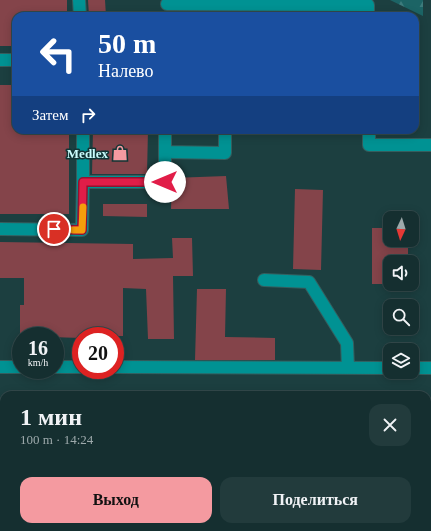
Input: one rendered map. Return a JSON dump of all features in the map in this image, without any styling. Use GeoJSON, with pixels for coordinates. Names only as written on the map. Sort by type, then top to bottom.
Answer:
{"type":"FeatureCollection","features":[{"type":"Feature","properties":{"kind":"lane"},"geometry":{"type":"LineString","coordinates":[[80,0],[80,12]]}},
{"type":"Feature","properties":{"kind":"lane"},"geometry":{"type":"LineString","coordinates":[[167,7],[368,5],[368,12]]}},
{"type":"Feature","properties":{"kind":"lane"},"geometry":{"type":"LineString","coordinates":[[0,60],[12,60]]}},
{"type":"Feature","properties":{"kind":"lane"},"geometry":{"type":"LineString","coordinates":[[0,229],[82,230],[83,134]]}},
{"type":"Feature","properties":{"kind":"lane"},"geometry":{"type":"LineString","coordinates":[[83,182],[165,182],[165,134]]}},
{"type":"Feature","properties":{"kind":"lane"},"geometry":{"type":"LineString","coordinates":[[165,152],[225,153],[225,134]]}},
{"type":"Feature","properties":{"kind":"lane"},"geometry":{"type":"LineString","coordinates":[[369,134],[369,145],[431,145]]}},
{"type":"Feature","properties":{"kind":"lane"},"geometry":{"type":"LineString","coordinates":[[264,280],[309,282],[347,343],[348,368]]}},
{"type":"Feature","properties":{"kind":"lane"},"geometry":{"type":"LineString","coordinates":[[0,367],[12,367]]}},
{"type":"Feature","properties":{"kind":"lane"},"geometry":{"type":"LineString","coordinates":[[124,367],[383,368]]}},
{"type":"Feature","properties":{"kind":"lane"},"geometry":{"type":"LineString","coordinates":[[419,368],[431,368]]}},
{"type":"Feature","properties":{"kind":"green space"},"geometry":{"type":"Polygon","coordinates":[[[390,0],[423,0],[423,16],[419,14],[419,12],[415,12],[390,0]]]}},
{"type":"Feature","properties":{"kind":"building"},"geometry":{"type":"Polygon","coordinates":[[[0,0],[67,0],[67,12],[12,12],[12,46],[0,46],[0,0]]]}},
{"type":"Feature","properties":{"kind":"building"},"geometry":{"type":"Polygon","coordinates":[[[88,0],[105,0],[106,12],[89,12],[88,0]]]}},
{"type":"Feature","properties":{"kind":"building"},"geometry":{"type":"Polygon","coordinates":[[[0,85],[12,85],[12,134],[69,134],[69,214],[0,214],[0,85]]]}},
{"type":"Feature","properties":{"kind":"building","name":"Medlex"},"geometry":{"type":"Polygon","coordinates":[[[93,134],[148,134],[147,174],[92,174],[93,134]]]}},
{"type":"Feature","properties":{"kind":"building"},"geometry":{"type":"Polygon","coordinates":[[[226,176],[229,209],[171,209],[172,178],[226,176]]]}},
{"type":"Feature","properties":{"kind":"building"},"geometry":{"type":"Polygon","coordinates":[[[295,189],[323,190],[321,270],[293,269],[295,189]]]}},
{"type":"Feature","properties":{"kind":"building"},"geometry":{"type":"Polygon","coordinates":[[[103,204],[147,204],[147,217],[103,216],[103,204]]]}},
{"type":"Feature","properties":{"kind":"building"},"geometry":{"type":"Polygon","coordinates":[[[372,228],[383,228],[383,247],[408,247],[408,255],[383,255],[383,284],[372,284],[372,228]]]}},
{"type":"Feature","properties":{"kind":"building"},"geometry":{"type":"Polygon","coordinates":[[[172,238],[192,238],[193,276],[173,276],[174,339],[148,339],[146,289],[123,288],[123,327],[72,327],[72,338],[64,337],[64,327],[20,327],[20,305],[24,305],[24,278],[0,278],[0,242],[133,244],[133,259],[173,258],[172,238]]]}},
{"type":"Feature","properties":{"kind":"building"},"geometry":{"type":"Polygon","coordinates":[[[197,289],[226,289],[225,337],[275,338],[275,360],[195,360],[197,289]]]}},
{"type":"Feature","properties":{"kind":"slow traffic"},"geometry":{"type":"LineString","coordinates":[[73,230],[82,230],[83,207]]}},
{"type":"Feature","properties":{"kind":"place","name":"Medlex"},"geometry":{"type":"Point","coordinates":[120,153]}},
{"type":"Feature","properties":{"kind":"route"},"geometry":{"type":"LineString","coordinates":[[54,229],[82,230],[83,182],[165,182]]}}]}
